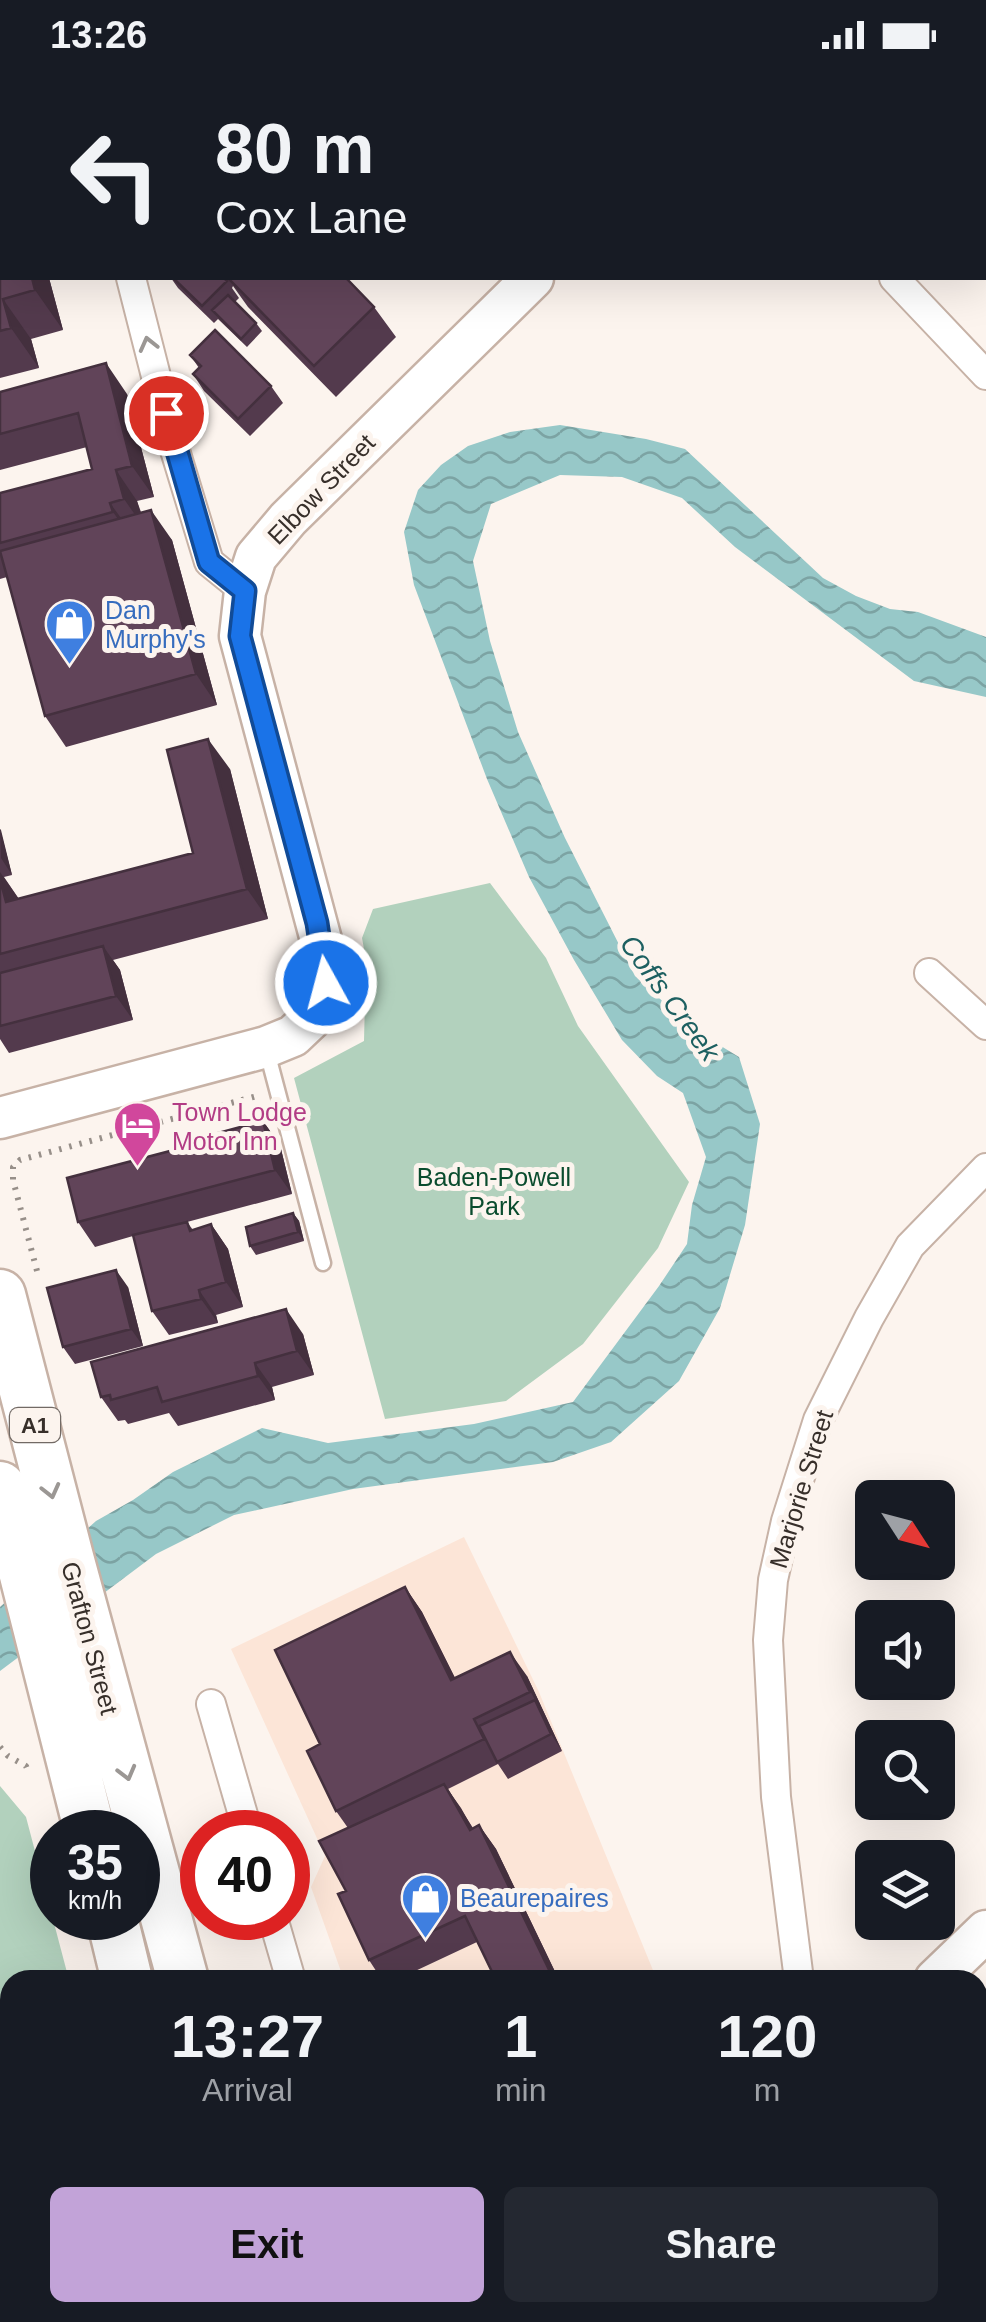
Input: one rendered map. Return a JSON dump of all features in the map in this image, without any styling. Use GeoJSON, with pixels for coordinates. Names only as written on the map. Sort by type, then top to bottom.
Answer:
{"type":"FeatureCollection","features":[{"type":"Feature","properties":{"kind":"highway","name":"Grafton Street"},"geometry":{"type":"LineString","coordinates":[[20,1290],[46,1566],[47,1667],[64,1810]]}},
{"type":"Feature","properties":{"kind":"highway","name":"Grafton Street"},"geometry":{"type":"LineString","coordinates":[[0,1487],[92,1645],[180,1970]]}},
{"type":"Feature","properties":{"kind":"highway"},"geometry":{"type":"LineString","coordinates":[[118,1940],[125,1970]]}},
{"type":"Feature","properties":{"kind":"street"},"geometry":{"type":"LineString","coordinates":[[131,280],[209,562],[245,591]]}},
{"type":"Feature","properties":{"kind":"street","name":"Elbow Street"},"geometry":{"type":"LineString","coordinates":[[0,1118],[266,1047],[293,1036],[312,1018],[326,983],[317,923],[240,636],[245,591],[256,557],[288,519],[531,280]]}},
{"type":"Feature","properties":{"kind":"street"},"geometry":{"type":"LineString","coordinates":[[911,283],[986,374]]}},
{"type":"Feature","properties":{"kind":"street"},"geometry":{"type":"LineString","coordinates":[[929,973],[986,1026]]}},
{"type":"Feature","properties":{"kind":"street","name":"Marjorie Street"},"geometry":{"type":"LineString","coordinates":[[798,1970],[776,1797],[768,1640],[773,1580],[786,1521],[818,1420],[869,1318],[910,1246],[986,1168]]}},
{"type":"Feature","properties":{"kind":"street"},"geometry":{"type":"LineString","coordinates":[[211,1704],[242,1810]]}},
{"type":"Feature","properties":{"kind":"street"},"geometry":{"type":"LineString","coordinates":[[945,1970],[986,1931]]}},
{"type":"Feature","properties":{"kind":"street"},"geometry":{"type":"LineString","coordinates":[[279,1940],[288,1970]]}},
{"type":"Feature","properties":{"kind":"lane"},"geometry":{"type":"LineString","coordinates":[[266,1047],[324,1263]]}},
{"type":"Feature","properties":{"kind":"path"},"geometry":{"type":"LineString","coordinates":[[20,1290],[12,1180],[13,1168],[20,1160],[278,1091]]}},
{"type":"Feature","properties":{"kind":"path"},"geometry":{"type":"LineString","coordinates":[[0,1746],[8,1756],[26,1766],[32,1782]]}},
{"type":"Feature","properties":{"kind":"shaded area"},"geometry":{"type":"Polygon","coordinates":[[[464,1537],[539,1692],[653,1970],[340,1970],[311,1887],[325,1856],[310,1823],[310,1810],[304,1810],[231,1649],[464,1537]]]}},
{"type":"Feature","properties":{"kind":"green space","name":"Baden-Powell Park"},"geometry":{"type":"Polygon","coordinates":[[[490,883],[546,958],[578,1026],[689,1182],[658,1248],[583,1344],[506,1401],[385,1419],[294,1078],[364,1041],[366,960],[362,938],[373,909],[490,883]]]}},
{"type":"Feature","properties":{"kind":"green space"},"geometry":{"type":"Polygon","coordinates":[[[0,1786],[26,1817],[30,1832],[30,1940],[58,1940],[66,1970],[0,1970],[0,1786]]]}},
{"type":"Feature","properties":{"kind":"water"},"geometry":{"type":"Polygon","coordinates":[[[560,425],[685,449],[823,578],[890,609],[918,612],[986,637],[986,697],[914,681],[735,547],[682,498],[622,477],[560,475],[491,504],[473,561],[490,641],[518,732],[565,838],[635,976],[693,1029],[739,1057],[760,1124],[745,1225],[720,1308],[679,1381],[611,1442],[553,1462],[353,1489],[234,1515],[156,1554],[0,1671],[0,1607],[96,1521],[173,1472],[262,1428],[328,1443],[474,1424],[573,1402],[687,1244],[692,1205],[706,1157],[683,1093],[657,1076],[622,1040],[529,877],[487,779],[414,585],[404,532],[418,490],[441,465],[468,446],[510,432],[560,425]]]}},
{"type":"Feature","properties":{"kind":"building"},"geometry":{"type":"Polygon","coordinates":[[[0,280],[32,280],[35,290],[3,299],[11,328],[0,331],[0,280]]]}},
{"type":"Feature","properties":{"kind":"building"},"geometry":{"type":"Polygon","coordinates":[[[175,280],[226,280],[202,306],[175,280]]]}},
{"type":"Feature","properties":{"kind":"building"},"geometry":{"type":"Polygon","coordinates":[[[230,280],[348,280],[374,307],[314,366],[230,280]]]}},
{"type":"Feature","properties":{"kind":"building"},"geometry":{"type":"Polygon","coordinates":[[[228,295],[256,323],[241,339],[212,310],[228,295]]]}},
{"type":"Feature","properties":{"kind":"building"},"geometry":{"type":"Polygon","coordinates":[[[215,330],[271,386],[238,419],[193,374],[201,366],[190,355],[215,330]]]}},
{"type":"Feature","properties":{"kind":"building"},"geometry":{"type":"Polygon","coordinates":[[[106,363],[132,466],[116,470],[124,499],[110,503],[113,512],[0,543],[0,493],[92,469],[78,413],[0,434],[0,392],[106,363]]]}},
{"type":"Feature","properties":{"kind":"building"},"geometry":{"type":"Polygon","coordinates":[[[151,510],[196,674],[45,716],[0,551],[151,510]]]}},
{"type":"Feature","properties":{"kind":"building"},"geometry":{"type":"Polygon","coordinates":[[[208,739],[247,889],[0,954],[0,879],[6,902],[193,853],[167,750],[208,739]]]}},
{"type":"Feature","properties":{"kind":"building"},"geometry":{"type":"Polygon","coordinates":[[[103,946],[116,996],[0,1026],[0,973],[103,946]]]}},
{"type":"Feature","properties":{"kind":"building"},"geometry":{"type":"Polygon","coordinates":[[[263,1121],[275,1170],[78,1222],[67,1178],[212,1140],[211,1135],[263,1121]]]}},
{"type":"Feature","properties":{"kind":"building"},"geometry":{"type":"Polygon","coordinates":[[[293,1213],[298,1232],[250,1246],[246,1227],[293,1213]]]}},
{"type":"Feature","properties":{"kind":"building"},"geometry":{"type":"Polygon","coordinates":[[[187,1222],[190,1231],[211,1224],[226,1282],[199,1290],[201,1299],[152,1311],[133,1235],[187,1222]]]}},
{"type":"Feature","properties":{"kind":"building"},"geometry":{"type":"Polygon","coordinates":[[[116,1270],[131,1329],[63,1347],[47,1288],[116,1270]]]}},
{"type":"Feature","properties":{"kind":"building"},"geometry":{"type":"Polygon","coordinates":[[[286,1309],[297,1351],[255,1363],[258,1376],[162,1402],[157,1387],[111,1400],[110,1395],[101,1397],[91,1362],[286,1309]]]}},
{"type":"Feature","properties":{"kind":"building"},"geometry":{"type":"Polygon","coordinates":[[[405,1587],[451,1680],[510,1652],[530,1692],[474,1719],[484,1739],[336,1811],[307,1751],[320,1744],[275,1650],[405,1587]]]}},
{"type":"Feature","properties":{"kind":"building"},"geometry":{"type":"Polygon","coordinates":[[[535,1700],[551,1734],[497,1762],[479,1726],[535,1700]]]}},
{"type":"Feature","properties":{"kind":"building"},"geometry":{"type":"Polygon","coordinates":[[[444,1784],[470,1830],[479,1825],[549,1970],[491,1970],[465,1916],[369,1960],[338,1894],[346,1891],[319,1841],[444,1784]]]}},
{"type":"Feature","properties":{"kind":"place","name":"Dan Murphy's"},"geometry":{"type":"Point","coordinates":[70,666]}},
{"type":"Feature","properties":{"kind":"place","name":"Town Lodge Motor Inn"},"geometry":{"type":"Point","coordinates":[137,1168]}},
{"type":"Feature","properties":{"kind":"place","name":"Beaurepaires"},"geometry":{"type":"Point","coordinates":[425,1940]}},
{"type":"Feature","properties":{"kind":"route"},"geometry":{"type":"LineString","coordinates":[[166,413],[209,562],[245,591],[240,636],[317,923],[326,983]]}},
{"type":"Feature","properties":{"kind":"water label","name":"Coffs Creek"},"geometry":{"type":"Point","coordinates":[670,998]}}]}
